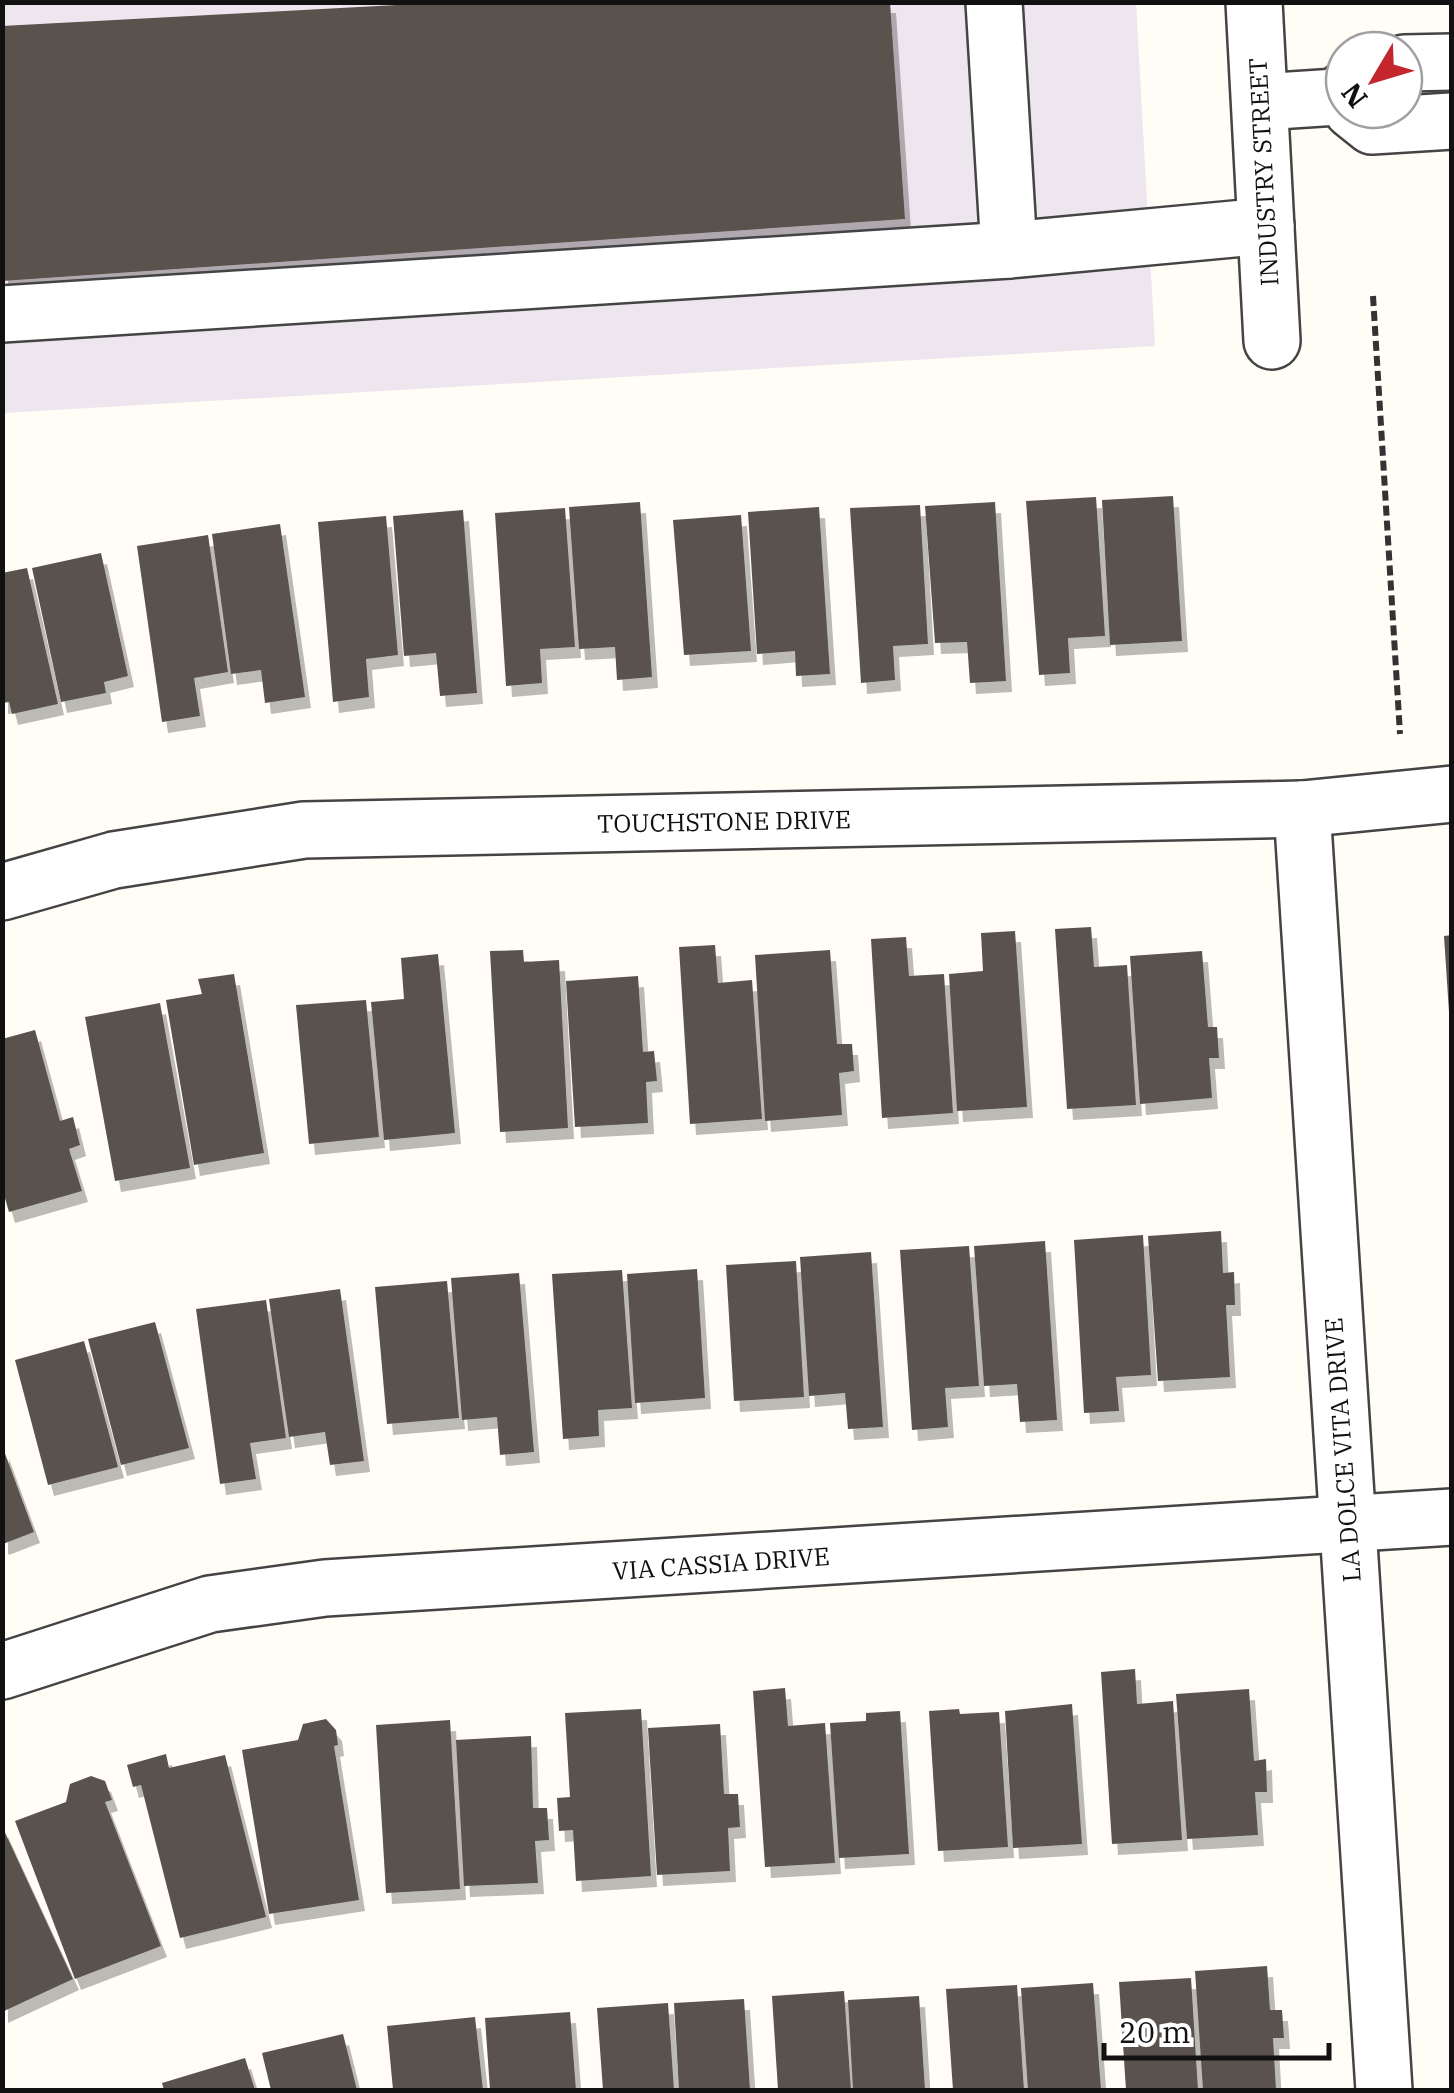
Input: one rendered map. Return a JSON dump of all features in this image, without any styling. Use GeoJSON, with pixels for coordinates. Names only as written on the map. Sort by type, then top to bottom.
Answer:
{"type":"FeatureCollection","features":[{"type":"Feature","properties":{"kind":"street"},"geometry":{"type":"LineString","coordinates":[[994,2],[1010,250]]}},
{"type":"Feature","properties":{"kind":"street","name":"INDUSTRY STREET"},"geometry":{"type":"LineString","coordinates":[[1254,2],[1272,341]]}},
{"type":"Feature","properties":{"kind":"street"},"geometry":{"type":"LineString","coordinates":[[1424,63],[1452,62]]}},
{"type":"Feature","properties":{"kind":"street"},"geometry":{"type":"LineString","coordinates":[[1260,102],[1324,100]]}},
{"type":"Feature","properties":{"kind":"street"},"geometry":{"type":"LineString","coordinates":[[1424,123],[1452,121]]}},
{"type":"Feature","properties":{"kind":"street"},"geometry":{"type":"LineString","coordinates":[[2,314],[1010,250],[1266,226]]}},
{"type":"Feature","properties":{"kind":"street","name":"TOUCHSTONE DRIVE"},"geometry":{"type":"LineString","coordinates":[[2,892],[114,860],[304,830],[1302,809],[1428,795]]}},
{"type":"Feature","properties":{"kind":"street","name":"LA DOLCE VITA DRIVE"},"geometry":{"type":"LineString","coordinates":[[1302,809],[1384,2090]]}},
{"type":"Feature","properties":{"kind":"street","name":"VIA CASSIA DRIVE"},"geometry":{"type":"LineString","coordinates":[[2,1671],[210,1604],[325,1588],[1452,1517]]}},
{"type":"Feature","properties":{"kind":"path"},"geometry":{"type":"LineString","coordinates":[[1374,296],[1428,795]]}},
{"type":"Feature","properties":{"kind":"shaded area"},"geometry":{"type":"Polygon","coordinates":[[[3,3],[1136,3],[1155,346],[3,413],[3,3]]]}},
{"type":"Feature","properties":{"kind":"building"},"geometry":{"type":"Polygon","coordinates":[[[453,2],[890,2],[905,219],[2,281],[2,26],[453,2]]]}},
{"type":"Feature","properties":{"kind":"building"},"geometry":{"type":"Polygon","coordinates":[[[1173,496],[1182,641],[1110,645],[1102,500],[1173,496]]]}},
{"type":"Feature","properties":{"kind":"building"},"geometry":{"type":"Polygon","coordinates":[[[1096,497],[1105,636],[1068,638],[1070,673],[1039,675],[1026,501],[1096,497]]]}},
{"type":"Feature","properties":{"kind":"building"},"geometry":{"type":"Polygon","coordinates":[[[640,502],[652,677],[617,680],[615,647],[579,649],[569,507],[640,502]]]}},
{"type":"Feature","properties":{"kind":"building"},"geometry":{"type":"Polygon","coordinates":[[[995,502],[1006,681],[970,683],[967,642],[935,643],[925,506],[995,502]]]}},
{"type":"Feature","properties":{"kind":"building"},"geometry":{"type":"Polygon","coordinates":[[[920,505],[928,644],[893,646],[895,680],[861,683],[850,508],[920,505]]]}},
{"type":"Feature","properties":{"kind":"building"},"geometry":{"type":"Polygon","coordinates":[[[819,507],[830,674],[796,676],[795,651],[757,654],[748,512],[819,507]]]}},
{"type":"Feature","properties":{"kind":"building"},"geometry":{"type":"Polygon","coordinates":[[[565,508],[575,647],[540,649],[542,683],[506,686],[495,513],[565,508]]]}},
{"type":"Feature","properties":{"kind":"building"},"geometry":{"type":"Polygon","coordinates":[[[463,510],[477,693],[440,696],[436,653],[404,656],[393,516],[463,510]]]}},
{"type":"Feature","properties":{"kind":"building"},"geometry":{"type":"Polygon","coordinates":[[[741,515],[751,651],[684,655],[673,520],[741,515]]]}},
{"type":"Feature","properties":{"kind":"building"},"geometry":{"type":"Polygon","coordinates":[[[386,516],[398,655],[366,659],[369,697],[333,702],[318,522],[386,516]]]}},
{"type":"Feature","properties":{"kind":"building"},"geometry":{"type":"Polygon","coordinates":[[[280,524],[305,697],[265,703],[261,670],[231,674],[212,534],[280,524]]]}},
{"type":"Feature","properties":{"kind":"building"},"geometry":{"type":"Polygon","coordinates":[[[208,535],[228,672],[194,678],[200,716],[162,722],[137,546],[208,535]]]}},
{"type":"Feature","properties":{"kind":"building"},"geometry":{"type":"Polygon","coordinates":[[[101,553],[128,676],[104,682],[106,693],[61,702],[32,568],[101,553]]]}},
{"type":"Feature","properties":{"kind":"building"},"geometry":{"type":"Polygon","coordinates":[[[27,568],[58,704],[12,714],[9,702],[2,703],[2,573],[27,568]]]}},
{"type":"Feature","properties":{"kind":"building"},"geometry":{"type":"Polygon","coordinates":[[[1091,927],[1094,967],[1127,965],[1136,1105],[1067,1109],[1055,929],[1091,927]]]}},
{"type":"Feature","properties":{"kind":"building"},"geometry":{"type":"Polygon","coordinates":[[[1015,931],[1027,1107],[957,1111],[949,974],[983,971],[981,933],[1015,931]]]}},
{"type":"Feature","properties":{"kind":"building"},"geometry":{"type":"Polygon","coordinates":[[[1452,935],[1452,1012],[1449,1012],[1444,936],[1452,935]]]}},
{"type":"Feature","properties":{"kind":"building"},"geometry":{"type":"Polygon","coordinates":[[[906,937],[909,976],[944,974],[953,1113],[882,1118],[871,939],[906,937]]]}},
{"type":"Feature","properties":{"kind":"building"},"geometry":{"type":"Polygon","coordinates":[[[715,945],[718,983],[752,980],[762,1119],[690,1124],[679,947],[715,945]]]}},
{"type":"Feature","properties":{"kind":"building"},"geometry":{"type":"Polygon","coordinates":[[[523,950],[524,962],[559,960],[568,1128],[500,1132],[490,951],[523,950]]]}},
{"type":"Feature","properties":{"kind":"building"},"geometry":{"type":"Polygon","coordinates":[[[830,950],[837,1044],[852,1044],[854,1071],[839,1073],[842,1115],[765,1121],[755,955],[830,950]]]}},
{"type":"Feature","properties":{"kind":"building"},"geometry":{"type":"Polygon","coordinates":[[[1202,951],[1208,1027],[1217,1027],[1219,1058],[1209,1058],[1212,1098],[1140,1104],[1130,956],[1202,951]]]}},
{"type":"Feature","properties":{"kind":"building"},"geometry":{"type":"Polygon","coordinates":[[[438,954],[455,1133],[384,1140],[371,1002],[404,999],[401,958],[438,954]]]}},
{"type":"Feature","properties":{"kind":"building"},"geometry":{"type":"Polygon","coordinates":[[[234,974],[264,1153],[194,1165],[166,1000],[202,994],[198,979],[234,974]]]}},
{"type":"Feature","properties":{"kind":"building"},"geometry":{"type":"Polygon","coordinates":[[[638,976],[643,1052],[654,1051],[657,1081],[646,1082],[648,1123],[575,1127],[566,981],[638,976]]]}},
{"type":"Feature","properties":{"kind":"building"},"geometry":{"type":"Polygon","coordinates":[[[366,1000],[379,1137],[309,1144],[296,1005],[366,1000]]]}},
{"type":"Feature","properties":{"kind":"building"},"geometry":{"type":"Polygon","coordinates":[[[160,1003],[190,1168],[115,1181],[85,1017],[160,1003]]]}},
{"type":"Feature","properties":{"kind":"building"},"geometry":{"type":"Polygon","coordinates":[[[35,1030],[60,1121],[73,1117],[80,1145],[69,1149],[82,1191],[9,1212],[2,1188],[2,1039],[35,1030]]]}},
{"type":"Feature","properties":{"kind":"building"},"geometry":{"type":"Polygon","coordinates":[[[1221,1231],[1223,1273],[1234,1272],[1235,1305],[1226,1305],[1230,1377],[1158,1381],[1148,1236],[1221,1231]]]}},
{"type":"Feature","properties":{"kind":"building"},"geometry":{"type":"Polygon","coordinates":[[[1143,1235],[1151,1375],[1116,1377],[1119,1411],[1084,1413],[1074,1240],[1143,1235]]]}},
{"type":"Feature","properties":{"kind":"building"},"geometry":{"type":"Polygon","coordinates":[[[1045,1241],[1057,1420],[1020,1422],[1017,1384],[984,1386],[974,1246],[1045,1241]]]}},
{"type":"Feature","properties":{"kind":"building"},"geometry":{"type":"Polygon","coordinates":[[[969,1246],[979,1386],[945,1388],[948,1427],[912,1430],[900,1250],[969,1246]]]}},
{"type":"Feature","properties":{"kind":"building"},"geometry":{"type":"Polygon","coordinates":[[[871,1252],[883,1427],[848,1429],[845,1393],[809,1396],[800,1257],[871,1252]]]}},
{"type":"Feature","properties":{"kind":"building"},"geometry":{"type":"Polygon","coordinates":[[[796,1261],[804,1397],[734,1401],[726,1265],[796,1261]]]}},
{"type":"Feature","properties":{"kind":"building"},"geometry":{"type":"Polygon","coordinates":[[[697,1269],[705,1398],[635,1403],[627,1274],[697,1269]]]}},
{"type":"Feature","properties":{"kind":"building"},"geometry":{"type":"Polygon","coordinates":[[[622,1270],[632,1408],[598,1410],[599,1436],[563,1439],[552,1274],[622,1270]]]}},
{"type":"Feature","properties":{"kind":"building"},"geometry":{"type":"Polygon","coordinates":[[[519,1273],[534,1452],[500,1455],[497,1417],[462,1420],[451,1278],[519,1273]]]}},
{"type":"Feature","properties":{"kind":"building"},"geometry":{"type":"Polygon","coordinates":[[[447,1281],[459,1418],[387,1424],[375,1287],[447,1281]]]}},
{"type":"Feature","properties":{"kind":"building"},"geometry":{"type":"Polygon","coordinates":[[[340,1289],[364,1461],[330,1465],[325,1432],[289,1437],[269,1299],[340,1289]]]}},
{"type":"Feature","properties":{"kind":"building"},"geometry":{"type":"Polygon","coordinates":[[[266,1300],[286,1438],[250,1443],[256,1479],[220,1484],[196,1309],[266,1300]]]}},
{"type":"Feature","properties":{"kind":"building"},"geometry":{"type":"Polygon","coordinates":[[[155,1322],[189,1448],[121,1465],[88,1339],[155,1322]]]}},
{"type":"Feature","properties":{"kind":"building"},"geometry":{"type":"Polygon","coordinates":[[[84,1341],[118,1467],[48,1485],[15,1360],[84,1341]]]}},
{"type":"Feature","properties":{"kind":"building"},"geometry":{"type":"Polygon","coordinates":[[[3,1448],[34,1532],[3,1544],[2,1542],[3,1448]]]}},
{"type":"Feature","properties":{"kind":"building"},"geometry":{"type":"Polygon","coordinates":[[[1135,1669],[1137,1704],[1173,1701],[1182,1840],[1112,1844],[1101,1672],[1135,1669]]]}},
{"type":"Feature","properties":{"kind":"building"},"geometry":{"type":"Polygon","coordinates":[[[785,1688],[788,1726],[825,1723],[835,1863],[765,1867],[753,1691],[785,1688]]]}},
{"type":"Feature","properties":{"kind":"building"},"geometry":{"type":"Polygon","coordinates":[[[1249,1689],[1254,1761],[1266,1759],[1267,1792],[1255,1792],[1258,1835],[1187,1839],[1176,1694],[1249,1689]]]}},
{"type":"Feature","properties":{"kind":"building"},"geometry":{"type":"Polygon","coordinates":[[[1072,1704],[1082,1844],[1013,1848],[1005,1711],[1072,1704]]]}},
{"type":"Feature","properties":{"kind":"building"},"geometry":{"type":"Polygon","coordinates":[[[641,1709],[651,1876],[576,1881],[573,1830],[559,1831],[557,1798],[570,1797],[565,1713],[641,1709]]]}},
{"type":"Feature","properties":{"kind":"building"},"geometry":{"type":"Polygon","coordinates":[[[959,1709],[960,1714],[999,1712],[1008,1847],[938,1851],[929,1711],[959,1709]]]}},
{"type":"Feature","properties":{"kind":"building"},"geometry":{"type":"Polygon","coordinates":[[[900,1711],[909,1854],[839,1858],[830,1723],[866,1721],[866,1713],[900,1711]]]}},
{"type":"Feature","properties":{"kind":"building"},"geometry":{"type":"Polygon","coordinates":[[[326,1719],[336,1730],[338,1745],[334,1746],[359,1900],[269,1914],[242,1750],[298,1740],[303,1724],[326,1719]]]}},
{"type":"Feature","properties":{"kind":"building"},"geometry":{"type":"Polygon","coordinates":[[[450,1720],[460,1889],[386,1893],[376,1725],[450,1720]]]}},
{"type":"Feature","properties":{"kind":"building"},"geometry":{"type":"Polygon","coordinates":[[[720,1724],[724,1794],[738,1794],[740,1827],[728,1828],[730,1871],[657,1875],[648,1728],[720,1724]]]}},
{"type":"Feature","properties":{"kind":"building"},"geometry":{"type":"Polygon","coordinates":[[[531,1736],[533,1808],[547,1808],[549,1840],[535,1841],[538,1883],[464,1886],[456,1740],[531,1736]]]}},
{"type":"Feature","properties":{"kind":"building"},"geometry":{"type":"Polygon","coordinates":[[[166,1754],[169,1768],[225,1755],[266,1917],[180,1938],[141,1785],[133,1787],[127,1765],[166,1754]]]}},
{"type":"Feature","properties":{"kind":"building"},"geometry":{"type":"Polygon","coordinates":[[[91,1776],[105,1781],[112,1800],[105,1802],[161,1946],[75,1979],[15,1821],[66,1802],[70,1784],[91,1776]]]}},
{"type":"Feature","properties":{"kind":"building"},"geometry":{"type":"Polygon","coordinates":[[[2,1826],[73,1979],[2,2012],[2,1826]]]}},
{"type":"Feature","properties":{"kind":"building"},"geometry":{"type":"Polygon","coordinates":[[[1267,1966],[1270,2010],[1282,2010],[1284,2038],[1273,2038],[1276,2090],[1203,2090],[1195,1971],[1267,1966]]]}},
{"type":"Feature","properties":{"kind":"building"},"geometry":{"type":"Polygon","coordinates":[[[1191,1978],[1198,2090],[1126,2090],[1119,1982],[1191,1978]]]}},
{"type":"Feature","properties":{"kind":"building"},"geometry":{"type":"Polygon","coordinates":[[[1093,1983],[1101,2090],[1028,2090],[1021,1988],[1093,1983]]]}},
{"type":"Feature","properties":{"kind":"building"},"geometry":{"type":"Polygon","coordinates":[[[1017,1985],[1024,2090],[953,2090],[946,1989],[1017,1985]]]}},
{"type":"Feature","properties":{"kind":"building"},"geometry":{"type":"Polygon","coordinates":[[[844,1991],[851,2090],[778,2090],[772,1996],[844,1991]]]}},
{"type":"Feature","properties":{"kind":"building"},"geometry":{"type":"Polygon","coordinates":[[[919,1996],[925,2090],[853,2090],[848,2000],[919,1996]]]}},
{"type":"Feature","properties":{"kind":"building"},"geometry":{"type":"Polygon","coordinates":[[[744,1999],[750,2090],[679,2090],[674,2003],[744,1999]]]}},
{"type":"Feature","properties":{"kind":"building"},"geometry":{"type":"Polygon","coordinates":[[[668,2003],[674,2090],[603,2090],[597,2008],[668,2003]]]}},
{"type":"Feature","properties":{"kind":"building"},"geometry":{"type":"Polygon","coordinates":[[[570,2012],[576,2090],[490,2090],[485,2018],[570,2012]]]}},
{"type":"Feature","properties":{"kind":"building"},"geometry":{"type":"Polygon","coordinates":[[[475,2017],[483,2090],[393,2090],[387,2026],[475,2017]]]}},
{"type":"Feature","properties":{"kind":"building"},"geometry":{"type":"Polygon","coordinates":[[[343,2034],[357,2090],[271,2090],[262,2053],[343,2034]]]}},
{"type":"Feature","properties":{"kind":"building"},"geometry":{"type":"Polygon","coordinates":[[[245,2058],[255,2090],[164,2090],[162,2083],[245,2058]]]}}]}
